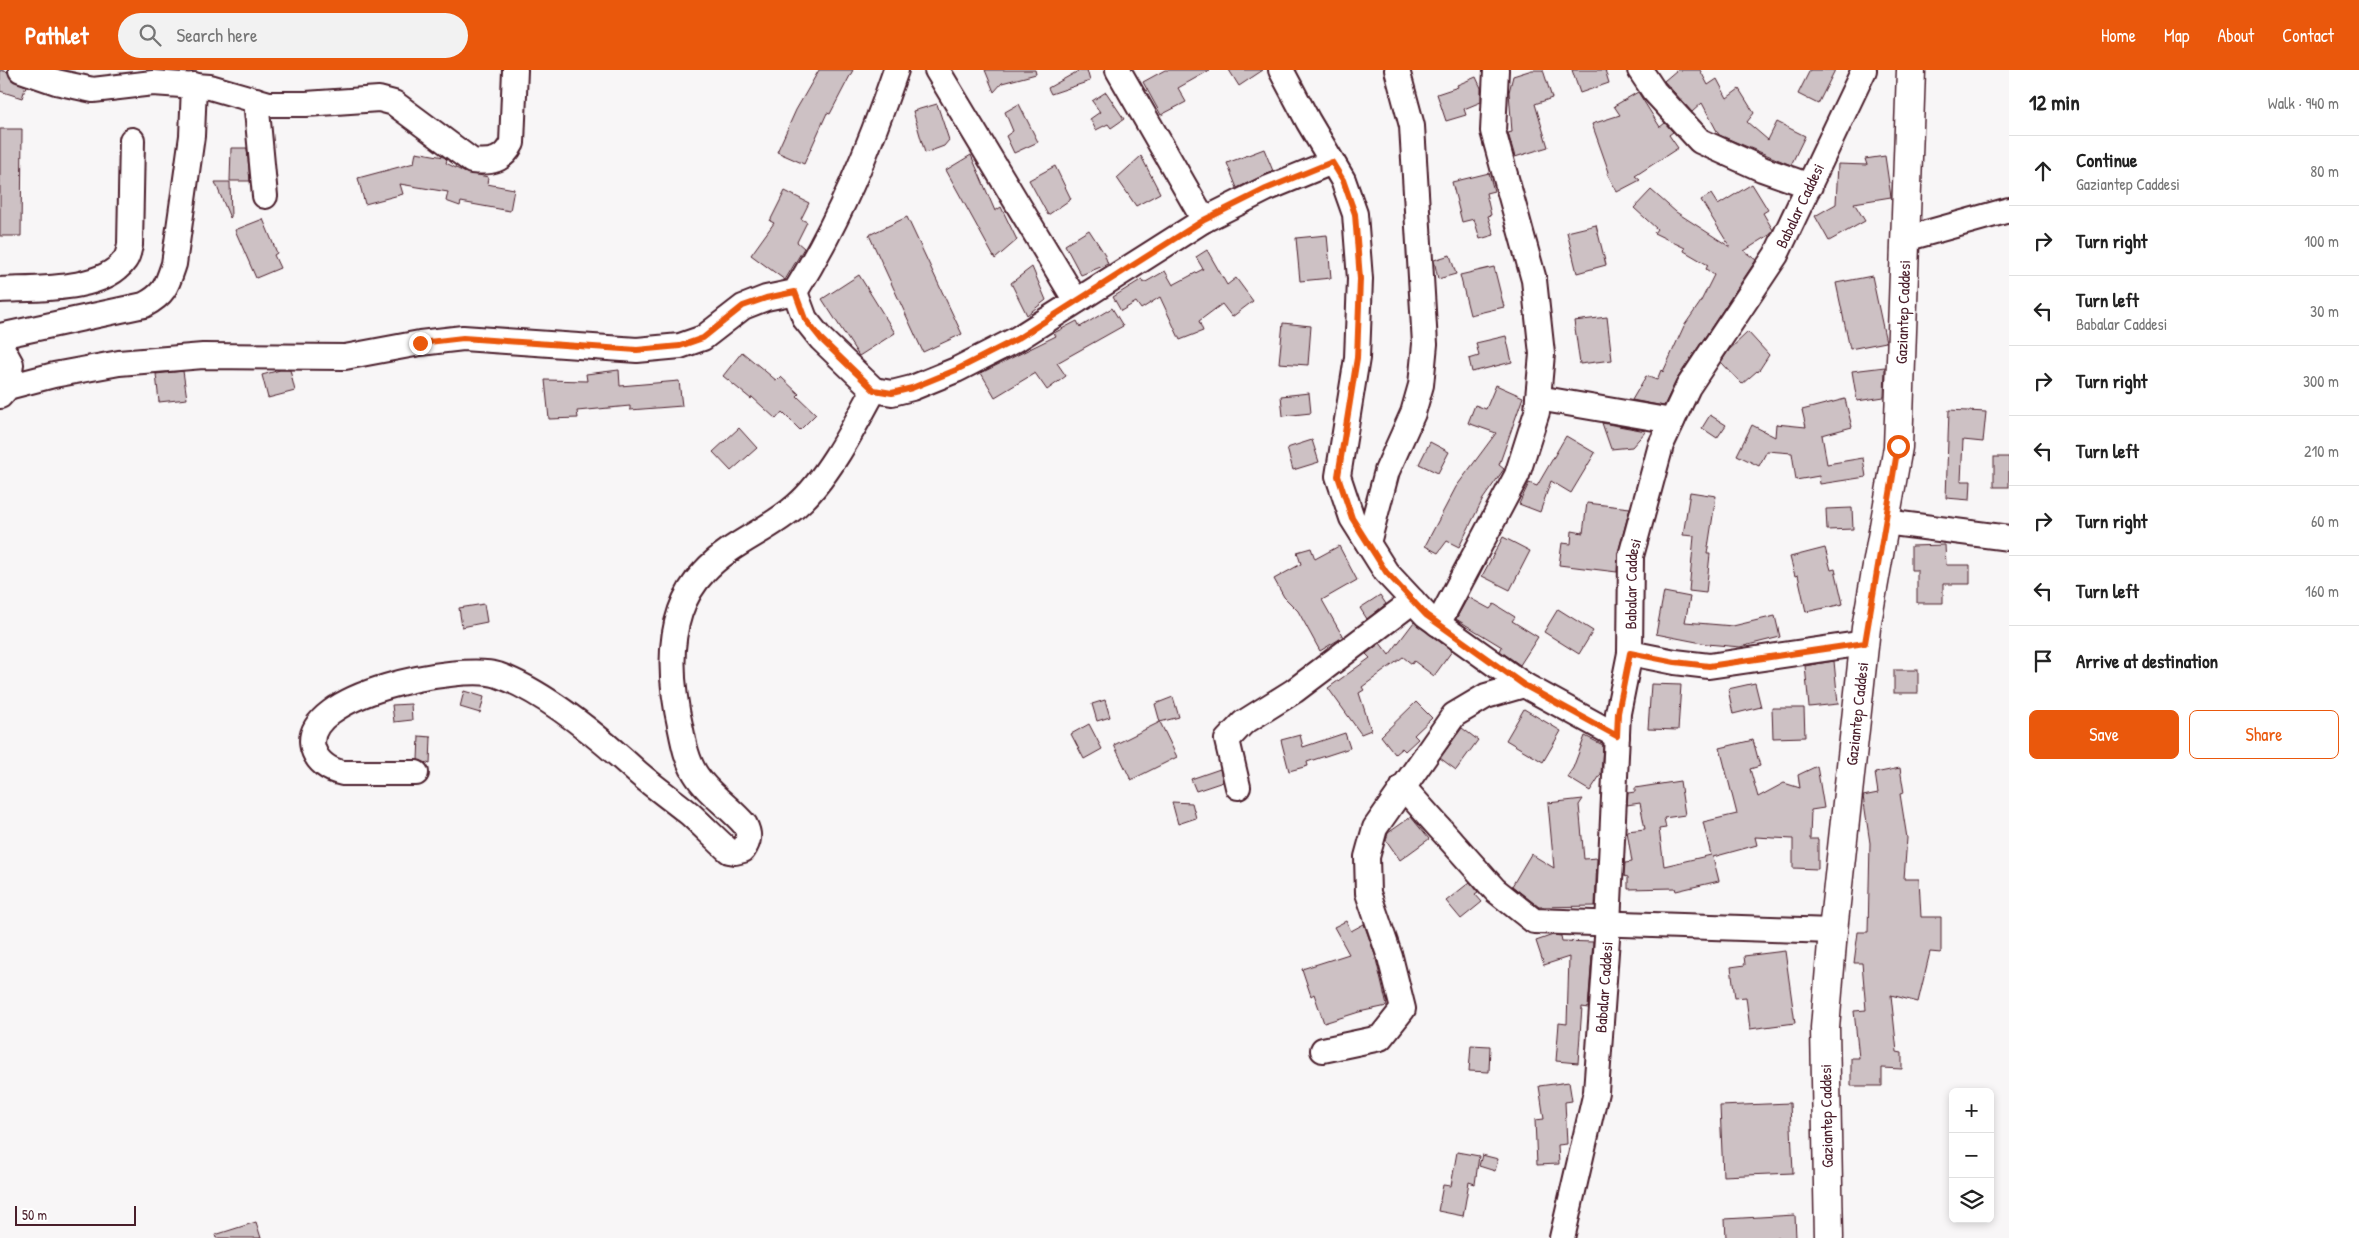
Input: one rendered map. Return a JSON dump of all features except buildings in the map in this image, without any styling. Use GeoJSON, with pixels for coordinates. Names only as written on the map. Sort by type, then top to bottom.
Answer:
{"type":"FeatureCollection","features":[{"type":"Feature","properties":{"kind":"main road","name":"Gaziantep Caddesi"},"geometry":{"type":"LineString","coordinates":[[1829,1238],[1825,1028],[1833,931],[1865,643],[1898,446],[1911,70]]}},
{"type":"Feature","properties":{"kind":"street"},"geometry":{"type":"LineString","coordinates":[[21,70],[56,82],[93,90],[153,83],[210,87],[269,104],[306,104],[379,99],[394,103],[472,161],[488,162],[498,159],[508,150],[512,143],[515,70]]}},
{"type":"Feature","properties":{"kind":"street"},"geometry":{"type":"LineString","coordinates":[[4,391],[54,375],[119,363],[203,356],[345,357],[420,343],[463,338],[637,350],[680,346],[703,338],[743,306],[766,298],[795,292],[847,200],[872,142],[896,70]]}},
{"type":"Feature","properties":{"kind":"street"},"geometry":{"type":"LineString","coordinates":[[937,70],[1076,301]]}},
{"type":"Feature","properties":{"kind":"street"},"geometry":{"type":"LineString","coordinates":[[1118,70],[1204,220]]}},
{"type":"Feature","properties":{"kind":"street"},"geometry":{"type":"LineString","coordinates":[[1281,70],[1343,180],[1355,214],[1360,279],[1357,358],[1338,476],[1352,518],[1386,572],[1438,624],[1524,685],[1617,736]]}},
{"type":"Feature","properties":{"kind":"street"},"geometry":{"type":"LineString","coordinates":[[1368,543],[1387,471],[1413,413],[1421,384],[1425,344],[1412,126],[1397,70]]}},
{"type":"Feature","properties":{"kind":"street"},"geometry":{"type":"LineString","coordinates":[[1438,624],[1518,475],[1537,412],[1542,354],[1534,280],[1494,131],[1496,70]]}},
{"type":"Feature","properties":{"kind":"street"},"geometry":{"type":"LineString","coordinates":[[1640,70],[1654,91],[1700,141],[1762,169],[1810,186]]}},
{"type":"Feature","properties":{"kind":"street","name":"Babalar Caddesi"},"geometry":{"type":"LineString","coordinates":[[1562,1238],[1596,1092],[1608,924],[1618,713],[1630,653],[1631,556],[1661,445],[1688,387],[1776,255],[1864,70]]}},
{"type":"Feature","properties":{"kind":"street"},"geometry":{"type":"LineString","coordinates":[[0,336],[144,305],[159,298],[168,282],[174,264],[192,136],[194,85]]}},
{"type":"Feature","properties":{"kind":"street"},"geometry":{"type":"LineString","coordinates":[[256,100],[265,196]]}},
{"type":"Feature","properties":{"kind":"street"},"geometry":{"type":"LineString","coordinates":[[0,290],[79,284],[102,278],[126,259],[130,245],[132,140]]}},
{"type":"Feature","properties":{"kind":"street"},"geometry":{"type":"LineString","coordinates":[[795,292],[805,319],[821,339],[874,390],[892,393],[912,388],[956,370],[1017,339],[1204,220],[1266,189],[1332,162]]}},
{"type":"Feature","properties":{"kind":"street"},"geometry":{"type":"LineString","coordinates":[[1905,239],[2009,210]]}},
{"type":"Feature","properties":{"kind":"street"},"geometry":{"type":"LineString","coordinates":[[0,344],[11,364],[4,391]]}},
{"type":"Feature","properties":{"kind":"street"},"geometry":{"type":"LineString","coordinates":[[416,773],[343,773],[332,770],[322,763],[314,752],[311,741],[312,731],[320,720],[350,700],[394,684],[426,677],[454,674],[478,672],[498,675],[554,706],[612,747],[638,772],[691,815],[728,851],[743,850],[748,843],[749,833],[745,824],[696,775],[689,762],[676,710],[672,677],[672,646],[678,621],[685,600],[703,572],[738,544],[796,506],[811,491],[856,424],[874,390]]}},
{"type":"Feature","properties":{"kind":"street"},"geometry":{"type":"LineString","coordinates":[[1538,398],[1672,421]]}},
{"type":"Feature","properties":{"kind":"street"},"geometry":{"type":"LineString","coordinates":[[1885,522],[2009,538]]}},
{"type":"Feature","properties":{"kind":"street"},"geometry":{"type":"LineString","coordinates":[[1238,787],[1227,740],[1238,729],[1294,690],[1413,601]]}},
{"type":"Feature","properties":{"kind":"street"},"geometry":{"type":"LineString","coordinates":[[1630,653],[1675,662],[1709,666],[1865,643]]}},
{"type":"Feature","properties":{"kind":"street"},"geometry":{"type":"LineString","coordinates":[[1323,1050],[1380,1038],[1402,1009],[1390,957],[1368,893],[1367,857],[1375,828],[1454,715],[1486,696],[1524,685]]}},
{"type":"Feature","properties":{"kind":"street"},"geometry":{"type":"LineString","coordinates":[[1403,787],[1495,890],[1534,921],[1833,931]]}},
{"type":"Feature","properties":{"kind":"route"},"geometry":{"type":"LineString","coordinates":[[420,343],[463,338],[637,350],[680,346],[703,338],[743,306],[766,298],[795,292],[805,319],[821,339],[842,357],[874,390],[892,393],[912,388],[956,370],[1017,339],[1204,220],[1266,189],[1332,162],[1343,180],[1355,214],[1360,279],[1357,358],[1344,429],[1338,476],[1352,518],[1386,572],[1426,615],[1524,685],[1617,736],[1618,713],[1630,653],[1675,662],[1709,666],[1865,643],[1898,446]]}}]}
